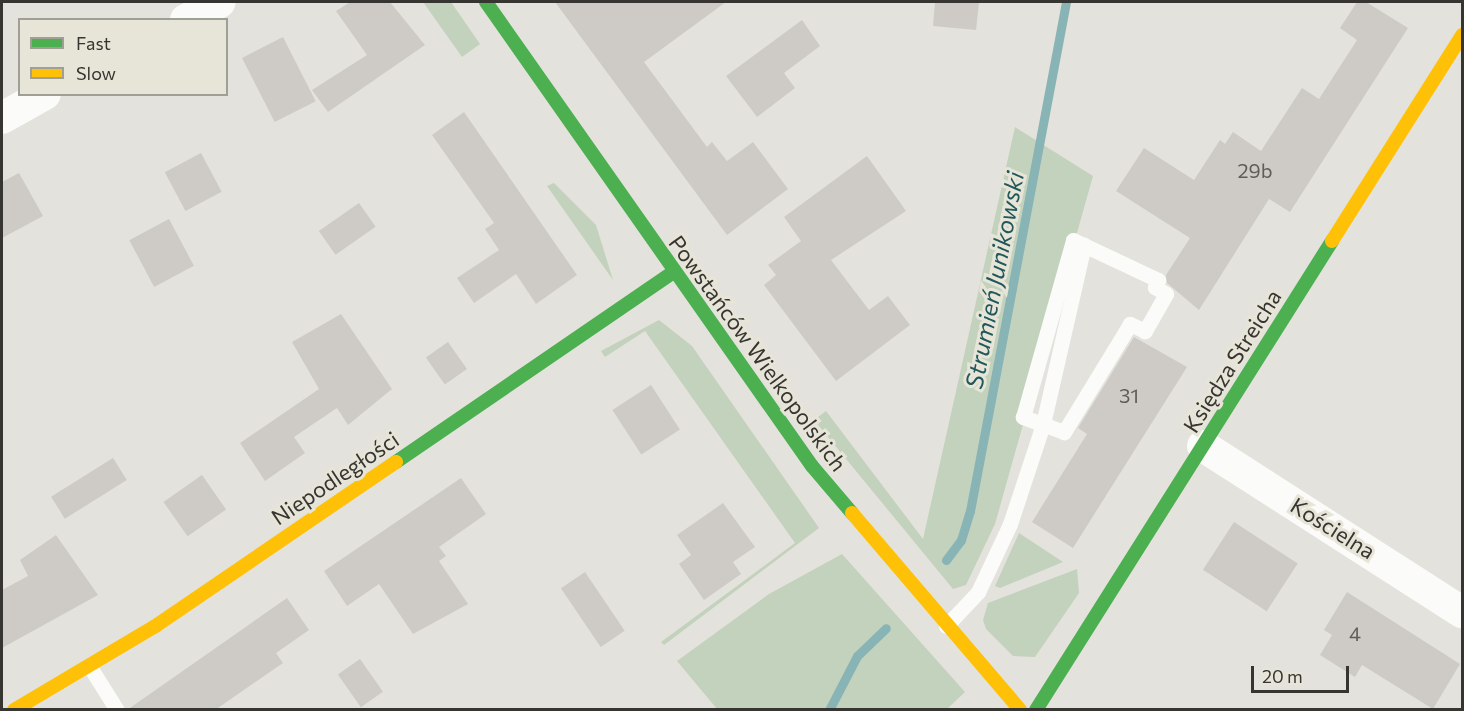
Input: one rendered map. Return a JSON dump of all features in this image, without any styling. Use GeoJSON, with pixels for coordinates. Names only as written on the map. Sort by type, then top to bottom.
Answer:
{"type":"FeatureCollection","features":[{"type":"Feature","properties":{"kind":"street"},"geometry":{"type":"LineString","coordinates":[[190,18],[220,2]]}},
{"type":"Feature","properties":{"kind":"street","name":"Powstańców Wielkopolskich"},"geometry":{"type":"LineString","coordinates":[[486,2],[812,466],[946,626],[1020,710]]}},
{"type":"Feature","properties":{"kind":"street","name":"Księdza Streicha"},"geometry":{"type":"LineString","coordinates":[[1036,710],[1462,35]]}},
{"type":"Feature","properties":{"kind":"street"},"geometry":{"type":"LineString","coordinates":[[2,118],[41,96]]}},
{"type":"Feature","properties":{"kind":"street","name":"Niepodległości"},"geometry":{"type":"LineString","coordinates":[[14,710],[90,667],[674,272]]}},
{"type":"Feature","properties":{"kind":"street","name":"Kościelna"},"geometry":{"type":"LineString","coordinates":[[1203,446],[1462,612]]}},
{"type":"Feature","properties":{"kind":"lane"},"geometry":{"type":"LineString","coordinates":[[1073,240],[1158,280],[1155,287],[1166,294],[1145,332],[1130,324],[1064,432],[1043,424],[1023,417],[1073,240]]}},
{"type":"Feature","properties":{"kind":"lane"},"geometry":{"type":"LineString","coordinates":[[946,626],[971,601],[996,555],[1043,424],[1084,245]]}},
{"type":"Feature","properties":{"kind":"lane"},"geometry":{"type":"LineString","coordinates":[[90,667],[117,710]]}},
{"type":"Feature","properties":{"kind":"green space"},"geometry":{"type":"Polygon","coordinates":[[[423,2],[451,2],[480,44],[462,57],[423,2]]]}},
{"type":"Feature","properties":{"kind":"green space"},"geometry":{"type":"Polygon","coordinates":[[[1015,127],[1093,176],[995,524],[966,585],[953,589],[814,420],[826,411],[923,539],[1015,127]]]}},
{"type":"Feature","properties":{"kind":"green space"},"geometry":{"type":"Polygon","coordinates":[[[554,183],[596,225],[613,280],[547,186],[554,183]]]}},
{"type":"Feature","properties":{"kind":"green space"},"geometry":{"type":"Polygon","coordinates":[[[659,320],[692,346],[819,528],[664,645],[661,642],[795,543],[645,331],[605,357],[601,351],[659,320]]]}},
{"type":"Feature","properties":{"kind":"green space"},"geometry":{"type":"Polygon","coordinates":[[[1019,533],[1063,562],[1000,588],[995,586],[1019,533]]]}},
{"type":"Feature","properties":{"kind":"green space"},"geometry":{"type":"Polygon","coordinates":[[[842,554],[965,692],[947,709],[717,709],[677,661],[769,594],[842,554]]]}},
{"type":"Feature","properties":{"kind":"green space"},"geometry":{"type":"Polygon","coordinates":[[[1077,569],[1079,593],[1035,657],[1013,656],[986,629],[983,620],[988,603],[1077,569]]]}},
{"type":"Feature","properties":{"kind":"building"},"geometry":{"type":"Polygon","coordinates":[[[350,2],[390,2],[425,45],[328,112],[312,90],[367,55],[336,11],[350,2]]]}},
{"type":"Feature","properties":{"kind":"building"},"geometry":{"type":"Polygon","coordinates":[[[555,2],[726,2],[644,62],[707,147],[712,142],[727,161],[753,142],[788,189],[727,235],[555,2]]]}},
{"type":"Feature","properties":{"kind":"building"},"geometry":{"type":"Polygon","coordinates":[[[935,2],[979,2],[976,30],[933,26],[935,2]]]}},
{"type":"Feature","properties":{"kind":"building"},"geometry":{"type":"Polygon","coordinates":[[[1357,2],[1366,2],[1408,28],[1290,212],[1269,199],[1199,310],[1167,283],[1166,275],[1190,238],[1116,191],[1144,148],[1194,180],[1220,140],[1225,144],[1233,132],[1261,151],[1302,88],[1319,99],[1357,40],[1340,28],[1357,2]]]}},
{"type":"Feature","properties":{"kind":"building"},"geometry":{"type":"Polygon","coordinates":[[[802,20],[820,46],[784,73],[795,88],[757,117],[726,76],[802,20]]]}},
{"type":"Feature","properties":{"kind":"building"},"geometry":{"type":"Polygon","coordinates":[[[283,37],[316,101],[275,122],[242,58],[283,37]]]}},
{"type":"Feature","properties":{"kind":"building"},"geometry":{"type":"Polygon","coordinates":[[[464,112],[577,275],[536,304],[516,274],[474,303],[457,278],[499,250],[485,229],[494,223],[432,135],[464,112]]]}},
{"type":"Feature","properties":{"kind":"building"},"geometry":{"type":"Polygon","coordinates":[[[201,153],[222,192],[185,211],[165,172],[201,153]]]}},
{"type":"Feature","properties":{"kind":"building"},"geometry":{"type":"Polygon","coordinates":[[[867,156],[906,211],[831,260],[869,310],[888,296],[910,325],[836,381],[764,285],[776,275],[768,265],[801,241],[784,217],[867,156]]]}},
{"type":"Feature","properties":{"kind":"building"},"geometry":{"type":"Polygon","coordinates":[[[19,173],[43,216],[2,238],[2,182],[19,173]]]}},
{"type":"Feature","properties":{"kind":"building"},"geometry":{"type":"Polygon","coordinates":[[[359,203],[376,227],[335,255],[319,231],[359,203]]]}},
{"type":"Feature","properties":{"kind":"building"},"geometry":{"type":"Polygon","coordinates":[[[169,219],[194,266],[154,287],[129,240],[169,219]]]}},
{"type":"Feature","properties":{"kind":"building"},"geometry":{"type":"Polygon","coordinates":[[[341,314],[392,389],[348,425],[337,408],[294,437],[305,453],[265,481],[240,443],[319,389],[292,342],[341,314]]]}},
{"type":"Feature","properties":{"kind":"building"},"geometry":{"type":"Polygon","coordinates":[[[1134,337],[1187,367],[1073,548],[1032,522],[1087,434],[1078,428],[1134,337]]]}},
{"type":"Feature","properties":{"kind":"building"},"geometry":{"type":"Polygon","coordinates":[[[448,342],[467,369],[445,385],[426,357],[448,342]]]}},
{"type":"Feature","properties":{"kind":"building"},"geometry":{"type":"Polygon","coordinates":[[[651,385],[680,429],[641,455],[612,410],[651,385]]]}},
{"type":"Feature","properties":{"kind":"building"},"geometry":{"type":"Polygon","coordinates":[[[113,458],[127,480],[65,519],[51,497],[113,458]]]}},
{"type":"Feature","properties":{"kind":"building"},"geometry":{"type":"Polygon","coordinates":[[[202,475],[226,509],[188,536],[163,502],[202,475]]]}},
{"type":"Feature","properties":{"kind":"building"},"geometry":{"type":"Polygon","coordinates":[[[461,478],[486,514],[439,547],[446,556],[439,561],[468,604],[413,634],[379,584],[347,606],[324,571],[461,478]]]}},
{"type":"Feature","properties":{"kind":"building"},"geometry":{"type":"Polygon","coordinates":[[[723,503],[755,547],[733,562],[741,574],[704,600],[679,564],[691,555],[677,535],[723,503]]]}},
{"type":"Feature","properties":{"kind":"building"},"geometry":{"type":"Polygon","coordinates":[[[1234,522],[1298,563],[1267,611],[1203,570],[1234,522]]]}},
{"type":"Feature","properties":{"kind":"building"},"geometry":{"type":"Polygon","coordinates":[[[56,535],[98,595],[2,648],[2,590],[28,576],[20,560],[56,535]]]}},
{"type":"Feature","properties":{"kind":"building"},"geometry":{"type":"Polygon","coordinates":[[[585,572],[625,631],[601,647],[561,588],[585,572]]]}},
{"type":"Feature","properties":{"kind":"building"},"geometry":{"type":"Polygon","coordinates":[[[1347,592],[1460,664],[1433,709],[1362,665],[1355,677],[1320,655],[1332,635],[1324,630],[1347,592]]]}},
{"type":"Feature","properties":{"kind":"building"},"geometry":{"type":"Polygon","coordinates":[[[287,598],[309,630],[276,653],[283,663],[215,710],[127,710],[287,598]]]}},
{"type":"Feature","properties":{"kind":"building"},"geometry":{"type":"Polygon","coordinates":[[[360,659],[383,692],[361,707],[338,674],[360,659]]]}},
{"type":"Feature","properties":{"kind":"waterway","name":"Strumień Junikowski"},"geometry":{"type":"LineString","coordinates":[[946,560],[961,540],[970,511],[1066,2]]}},
{"type":"Feature","properties":{"kind":"waterway","name":"Strumień Junikowski"},"geometry":{"type":"LineString","coordinates":[[829,710],[857,656],[886,628]]}},
{"type":"Feature","properties":{"kind":"traffic: fast"},"geometry":{"type":"LineString","coordinates":[[486,2],[812,466],[852,513]]}},
{"type":"Feature","properties":{"kind":"traffic: fast"},"geometry":{"type":"LineString","coordinates":[[1036,710],[1332,241]]}},
{"type":"Feature","properties":{"kind":"traffic: fast"},"geometry":{"type":"LineString","coordinates":[[396,462],[674,272]]}},
{"type":"Feature","properties":{"kind":"traffic: slow"},"geometry":{"type":"LineString","coordinates":[[1332,241],[1462,35]]}},
{"type":"Feature","properties":{"kind":"traffic: slow"},"geometry":{"type":"LineString","coordinates":[[14,710],[154,627],[396,462]]}},
{"type":"Feature","properties":{"kind":"traffic: slow"},"geometry":{"type":"LineString","coordinates":[[852,513],[1020,710]]}}]}
